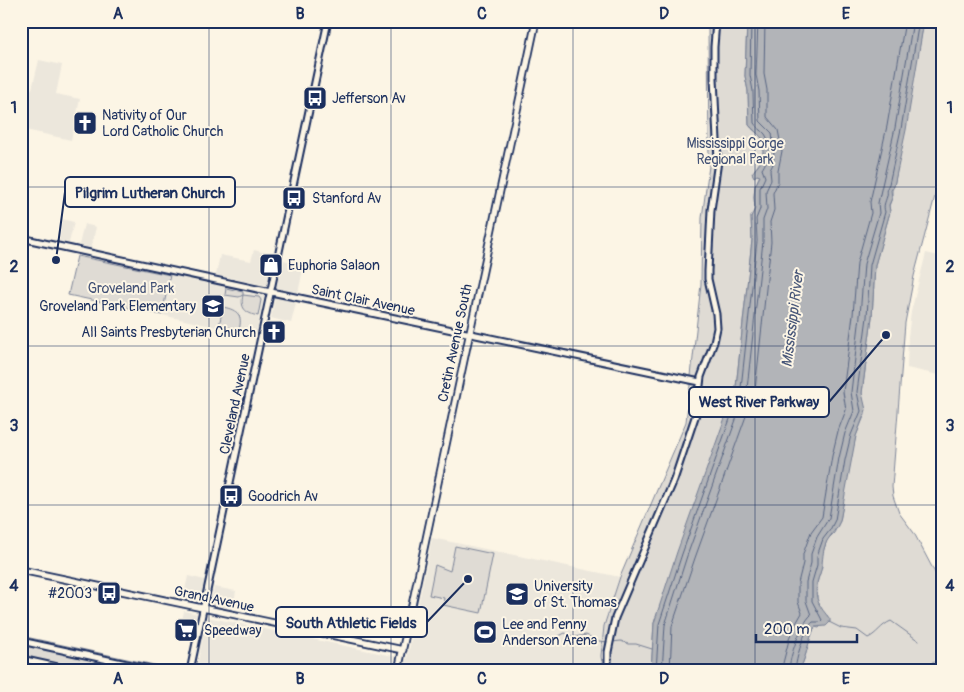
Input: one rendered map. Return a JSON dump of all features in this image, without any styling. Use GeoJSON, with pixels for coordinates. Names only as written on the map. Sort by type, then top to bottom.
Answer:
{"type":"FeatureCollection","features":[{"type":"Feature","properties":{"kind":"main road","name":"Cretin Avenue South"},"geometry":{"type":"LineString","coordinates":[[398,671],[536,21]]}},
{"type":"Feature","properties":{"kind":"main road","name":"Grand Avenue"},"geometry":{"type":"LineString","coordinates":[[21,570],[203,610],[403,650]]}},
{"type":"Feature","properties":{"kind":"street","name":"Cleveland Avenue"},"geometry":{"type":"LineString","coordinates":[[190,671],[328,21]]}},
{"type":"Feature","properties":{"kind":"street"},"geometry":{"type":"LineString","coordinates":[[608,671],[608,652],[618,609],[674,480],[695,418],[700,382],[716,333],[716,314],[708,271],[711,210],[718,161],[714,78],[716,21]]}},
{"type":"Feature","properties":{"kind":"street","name":"Saint Clair Avenue"},"geometry":{"type":"LineString","coordinates":[[21,238],[700,382]]}},
{"type":"Feature","properties":{"kind":"street"},"geometry":{"type":"LineString","coordinates":[[21,642],[159,671]]}},
{"type":"Feature","properties":{"kind":"street"},"geometry":{"type":"LineString","coordinates":[[21,659],[76,671]]}},
{"type":"Feature","properties":{"kind":"shaded area"},"geometry":{"type":"Polygon","coordinates":[[[39,60],[62,65],[56,94],[80,99],[71,140],[21,129],[21,86],[32,89],[39,60]]]}},
{"type":"Feature","properties":{"kind":"shaded area"},"geometry":{"type":"Polygon","coordinates":[[[61,219],[74,222],[69,243],[56,240],[61,219]]]}},
{"type":"Feature","properties":{"kind":"shaded area"},"geometry":{"type":"Polygon","coordinates":[[[84,224],[96,227],[91,248],[79,245],[84,224]]]}},
{"type":"Feature","properties":{"kind":"shaded area"},"geometry":{"type":"Polygon","coordinates":[[[254,250],[304,265],[298,293],[291,291],[289,301],[296,303],[291,323],[271,318],[277,288],[216,275],[220,255],[251,261],[254,250]]]}},
{"type":"Feature","properties":{"kind":"shaded area"},"geometry":{"type":"Polygon","coordinates":[[[926,253],[943,257],[943,376],[907,368],[911,312],[926,253]]]}},
{"type":"Feature","properties":{"kind":"shaded area","name":"Groveland Park Elementary"},"geometry":{"type":"Polygon","coordinates":[[[170,275],[264,296],[256,336],[162,315],[170,275]]]}},
{"type":"Feature","properties":{"kind":"shaded area","name":"University of St. Thomas"},"geometry":{"type":"Polygon","coordinates":[[[432,538],[620,577],[604,626],[601,656],[603,671],[196,671],[207,617],[407,659],[432,538]]]}},
{"type":"Feature","properties":{"kind":"shaded area"},"geometry":{"type":"Polygon","coordinates":[[[188,576],[205,580],[200,602],[183,599],[188,576]]]}},
{"type":"Feature","properties":{"kind":"shaded area"},"geometry":{"type":"Polygon","coordinates":[[[214,587],[236,591],[233,609],[210,604],[214,587]]]}},
{"type":"Feature","properties":{"kind":"shaded area"},"geometry":{"type":"Polygon","coordinates":[[[184,611],[198,614],[192,639],[179,636],[184,611]]]}},
{"type":"Feature","properties":{"kind":"green space","name":"Mississippi Gorge Regional Park"},"geometry":{"type":"Polygon","coordinates":[[[708,21],[747,21],[745,76],[748,91],[749,125],[761,137],[764,145],[762,158],[755,169],[757,175],[760,175],[755,186],[755,209],[751,217],[752,240],[736,387],[654,623],[651,671],[603,671],[601,656],[604,626],[620,577],[686,422],[701,284],[702,218],[709,166],[708,21]]]}},
{"type":"Feature","properties":{"kind":"green space"},"geometry":{"type":"Polygon","coordinates":[[[924,21],[943,21],[943,158],[939,181],[914,276],[905,323],[892,487],[899,513],[914,533],[943,588],[943,658],[929,664],[893,671],[798,671],[815,627],[819,628],[828,616],[823,613],[817,599],[817,583],[822,566],[821,558],[827,540],[834,533],[840,521],[850,461],[856,436],[865,414],[862,393],[872,317],[875,265],[890,212],[889,206],[924,21]]]}},
{"type":"Feature","properties":{"kind":"green space","name":"Groveland Park"},"geometry":{"type":"Polygon","coordinates":[[[77,256],[170,275],[162,315],[68,295],[77,256]]]}},
{"type":"Feature","properties":{"kind":"green space"},"geometry":{"type":"Polygon","coordinates":[[[226,288],[243,292],[243,295],[239,297],[225,295],[226,288]]]}},
{"type":"Feature","properties":{"kind":"green space"},"geometry":{"type":"Polygon","coordinates":[[[243,295],[259,297],[261,300],[258,316],[250,313],[243,307],[243,295]]]}},
{"type":"Feature","properties":{"kind":"green space"},"geometry":{"type":"Polygon","coordinates":[[[223,307],[238,314],[240,317],[239,330],[219,326],[223,307]]]}},
{"type":"Feature","properties":{"kind":"green space"},"geometry":{"type":"Polygon","coordinates":[[[455,546],[493,554],[481,613],[443,605],[444,598],[429,595],[435,565],[450,571],[455,546]]]}},
{"type":"Feature","properties":{"kind":"green space"},"geometry":{"type":"Polygon","coordinates":[[[21,636],[182,671],[40,671],[21,667],[21,636]]]}},
{"type":"Feature","properties":{"kind":"water","name":"Mississippi River"},"geometry":{"type":"Polygon","coordinates":[[[747,21],[924,21],[906,130],[894,186],[891,190],[890,212],[875,265],[872,317],[862,393],[866,410],[856,436],[840,521],[823,552],[816,589],[817,599],[830,622],[826,626],[815,627],[798,671],[651,671],[654,623],[677,552],[736,387],[752,240],[751,217],[755,209],[755,186],[760,176],[754,177],[752,173],[762,161],[763,152],[762,138],[749,125],[748,91],[745,76],[747,21]]]}},
{"type":"Feature","properties":{"kind":"waterway"},"geometry":{"type":"LineString","coordinates":[[829,622],[841,628],[857,630],[868,638],[891,621],[919,641]]}},
{"type":"Feature","properties":{"kind":"waterway"},"geometry":{"type":"LineString","coordinates":[[546,647],[553,639],[565,633],[574,637],[586,635],[599,641],[608,642]]}},
{"type":"Feature","properties":{"kind":"waterway"},"geometry":{"type":"LineString","coordinates":[[612,642],[621,641],[652,649]]}},
{"type":"Feature","properties":{"kind":"place","name":"Jefferson Av"},"geometry":{"type":"Point","coordinates":[315,98]}},
{"type":"Feature","properties":{"kind":"place","name":"Nativity of Our Lord Catholic Church"},"geometry":{"type":"Point","coordinates":[85,123]}},
{"type":"Feature","properties":{"kind":"place","name":"Stanford Av"},"geometry":{"type":"Point","coordinates":[294,198]}},
{"type":"Feature","properties":{"kind":"place","name":"Pilgrim Lutheran Church"},"geometry":{"type":"Point","coordinates":[56,260]}},
{"type":"Feature","properties":{"kind":"place","name":"Euphoria Salaon"},"geometry":{"type":"Point","coordinates":[271,265]}},
{"type":"Feature","properties":{"kind":"place","name":"Groveland Park Elementary"},"geometry":{"type":"Point","coordinates":[213,306]}},
{"type":"Feature","properties":{"kind":"place","name":"All Saints Presbyterian Church"},"geometry":{"type":"Point","coordinates":[274,332]}},
{"type":"Feature","properties":{"kind":"place","name":"West River Parkway"},"geometry":{"type":"Point","coordinates":[886,335]}},
{"type":"Feature","properties":{"kind":"place","name":"Goodrich Av"},"geometry":{"type":"Point","coordinates":[231,496]}},
{"type":"Feature","properties":{"kind":"place","name":"South Athletic Fields"},"geometry":{"type":"Point","coordinates":[468,579]}},
{"type":"Feature","properties":{"kind":"place","name":"#2003"},"geometry":{"type":"Point","coordinates":[109,593]}},
{"type":"Feature","properties":{"kind":"place","name":"University of St. Thomas"},"geometry":{"type":"Point","coordinates":[517,594]}},
{"type":"Feature","properties":{"kind":"place","name":"Speedway"},"geometry":{"type":"Point","coordinates":[186,630]}},
{"type":"Feature","properties":{"kind":"place","name":"Lee and Penny Anderson Arena"},"geometry":{"type":"Point","coordinates":[485,632]}}]}
